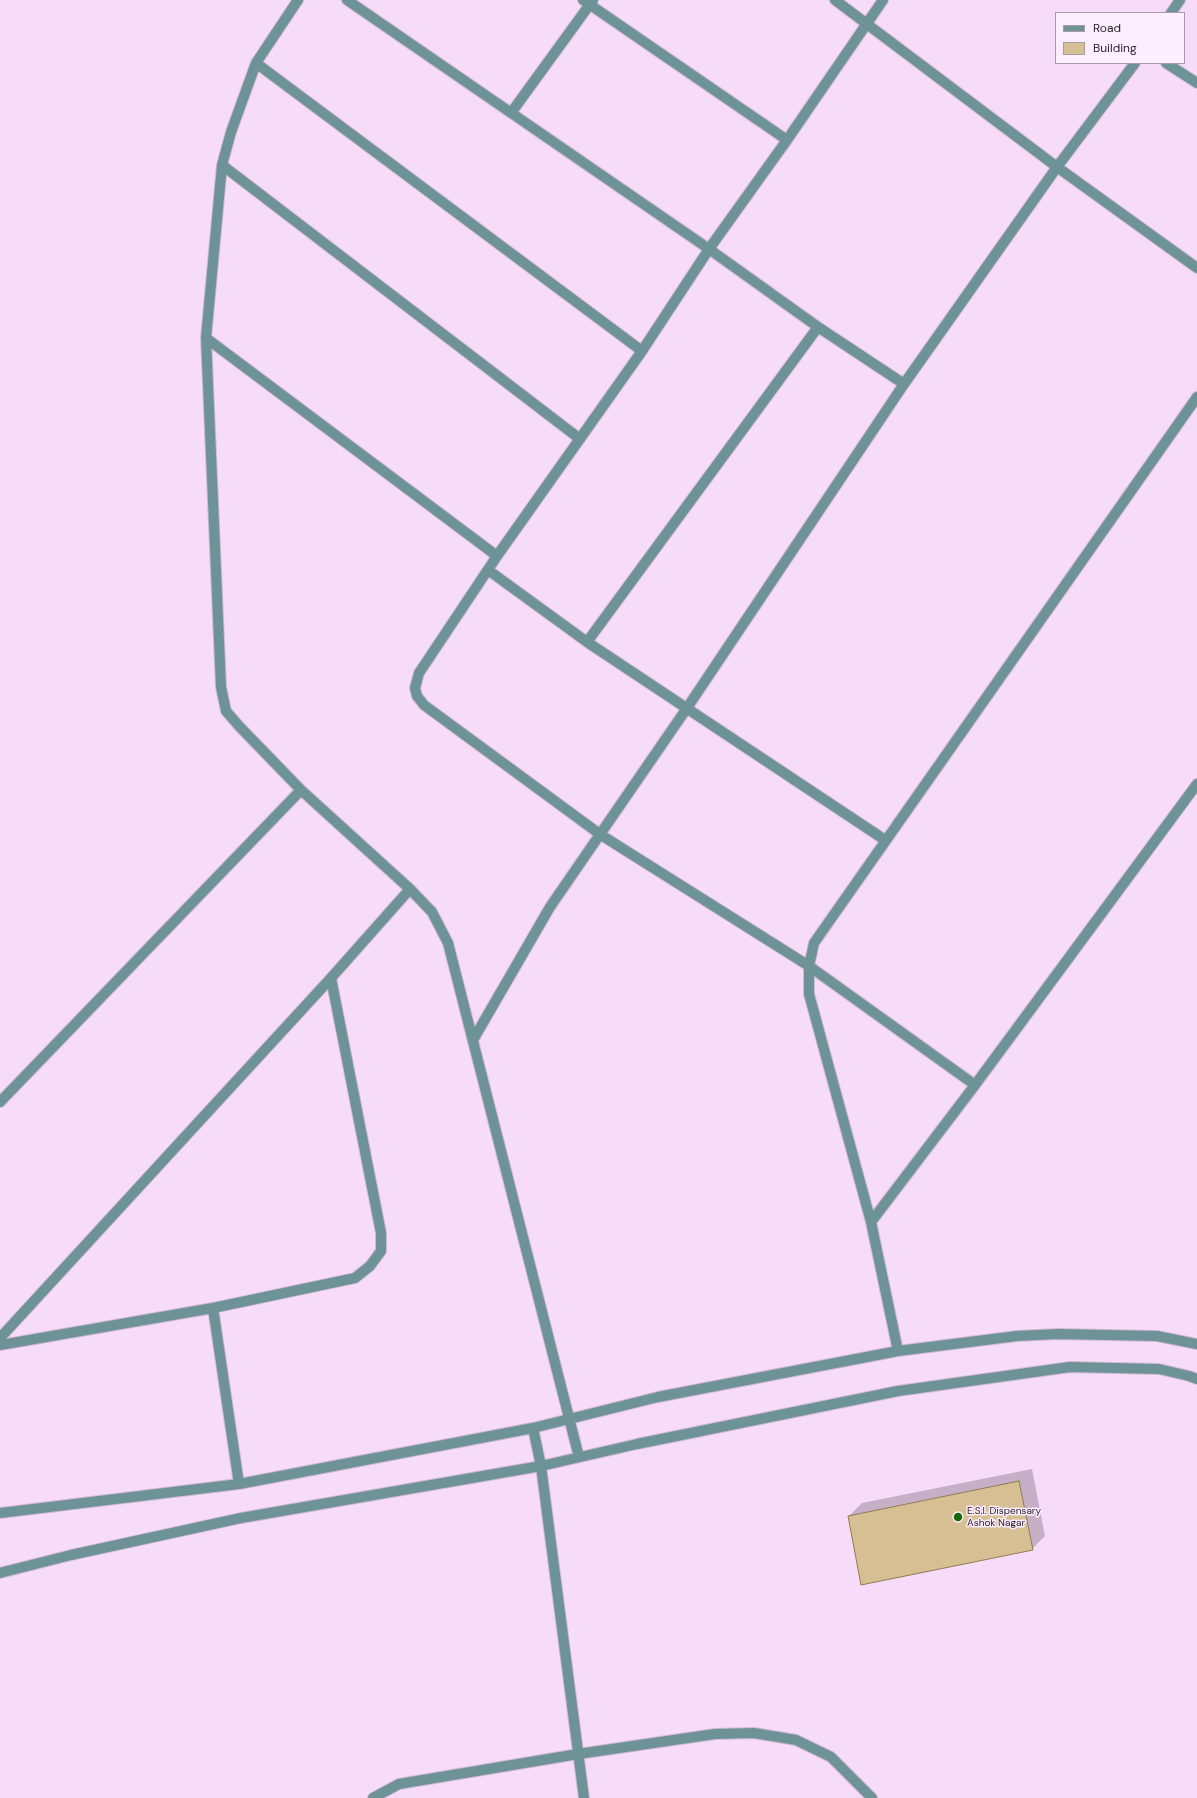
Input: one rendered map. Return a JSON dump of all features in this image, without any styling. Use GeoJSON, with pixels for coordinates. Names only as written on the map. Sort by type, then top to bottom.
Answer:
{"type":"FeatureCollection","features":[{"type":"Feature","properties":{"kind":"street"},"geometry":{"type":"LineString","coordinates":[[298,0],[256,63],[231,132],[222,166],[206,338],[221,687],[226,711],[239,726],[301,790],[410,889],[432,912],[448,943],[579,1457]]}},
{"type":"Feature","properties":{"kind":"street"},"geometry":{"type":"LineString","coordinates":[[346,0],[708,249],[818,327],[904,384]]}},
{"type":"Feature","properties":{"kind":"street"},"geometry":{"type":"LineString","coordinates":[[835,0],[868,23],[1057,167],[1197,268]]}},
{"type":"Feature","properties":{"kind":"street"},"geometry":{"type":"LineString","coordinates":[[883,0],[787,140],[708,249],[642,351],[497,556],[419,673],[415,688],[417,696],[424,705],[601,835],[809,966],[975,1085]]}},
{"type":"Feature","properties":{"kind":"street"},"geometry":{"type":"LineString","coordinates":[[1172,12],[1180,0]]}},
{"type":"Feature","properties":{"kind":"street"},"geometry":{"type":"LineString","coordinates":[[511,113],[589,2],[787,140]]}},
{"type":"Feature","properties":{"kind":"street"},"geometry":{"type":"LineString","coordinates":[[256,63],[642,351]]}},
{"type":"Feature","properties":{"kind":"street"},"geometry":{"type":"LineString","coordinates":[[473,1040],[550,907],[687,708],[904,384],[1057,167],[1134,64]]}},
{"type":"Feature","properties":{"kind":"street"},"geometry":{"type":"LineString","coordinates":[[1168,64],[1197,83]]}},
{"type":"Feature","properties":{"kind":"street"},"geometry":{"type":"LineString","coordinates":[[222,166],[580,439]]}},
{"type":"Feature","properties":{"kind":"street"},"geometry":{"type":"LineString","coordinates":[[587,642],[818,327]]}},
{"type":"Feature","properties":{"kind":"street"},"geometry":{"type":"LineString","coordinates":[[206,338],[497,556]]}},
{"type":"Feature","properties":{"kind":"street"},"geometry":{"type":"LineString","coordinates":[[898,1351],[870,1222],[809,994],[809,966],[814,943],[1197,397]]}},
{"type":"Feature","properties":{"kind":"street"},"geometry":{"type":"LineString","coordinates":[[488,570],[587,642],[885,840]]}},
{"type":"Feature","properties":{"kind":"street"},"geometry":{"type":"LineString","coordinates":[[870,1222],[975,1085],[1197,784]]}},
{"type":"Feature","properties":{"kind":"street"},"geometry":{"type":"LineString","coordinates":[[0,1102],[301,790]]}},
{"type":"Feature","properties":{"kind":"street"},"geometry":{"type":"LineString","coordinates":[[0,1338],[331,978],[410,889]]}},
{"type":"Feature","properties":{"kind":"street"},"geometry":{"type":"LineString","coordinates":[[0,1345],[212,1308],[355,1278],[370,1266],[381,1251],[381,1233],[331,978]]}},
{"type":"Feature","properties":{"kind":"street"},"geometry":{"type":"LineString","coordinates":[[212,1308],[239,1484]]}},
{"type":"Feature","properties":{"kind":"street"},"geometry":{"type":"LineString","coordinates":[[0,1513],[239,1484],[533,1428],[658,1397],[898,1351],[1017,1336],[1058,1334],[1157,1336],[1197,1344]]}},
{"type":"Feature","properties":{"kind":"street"},"geometry":{"type":"LineString","coordinates":[[0,1573],[71,1555],[241,1518],[541,1466],[898,1391],[1070,1367],[1159,1370],[1197,1379]]}},
{"type":"Feature","properties":{"kind":"street"},"geometry":{"type":"LineString","coordinates":[[533,1428],[541,1466],[584,1798]]}},
{"type":"Feature","properties":{"kind":"street"},"geometry":{"type":"LineString","coordinates":[[373,1798],[399,1784],[578,1754],[715,1734],[754,1733],[796,1740],[831,1757],[872,1798]]}},
{"type":"Feature","properties":{"kind":"building"},"geometry":{"type":"Polygon","coordinates":[[[1019,1481],[1033,1550],[861,1585],[848,1516],[1019,1481]]]}},
{"type":"Feature","properties":{"kind":"place","name":"E.S.I. Dispensary Ashok Nagar"},"geometry":{"type":"Point","coordinates":[958,1517]}}]}
